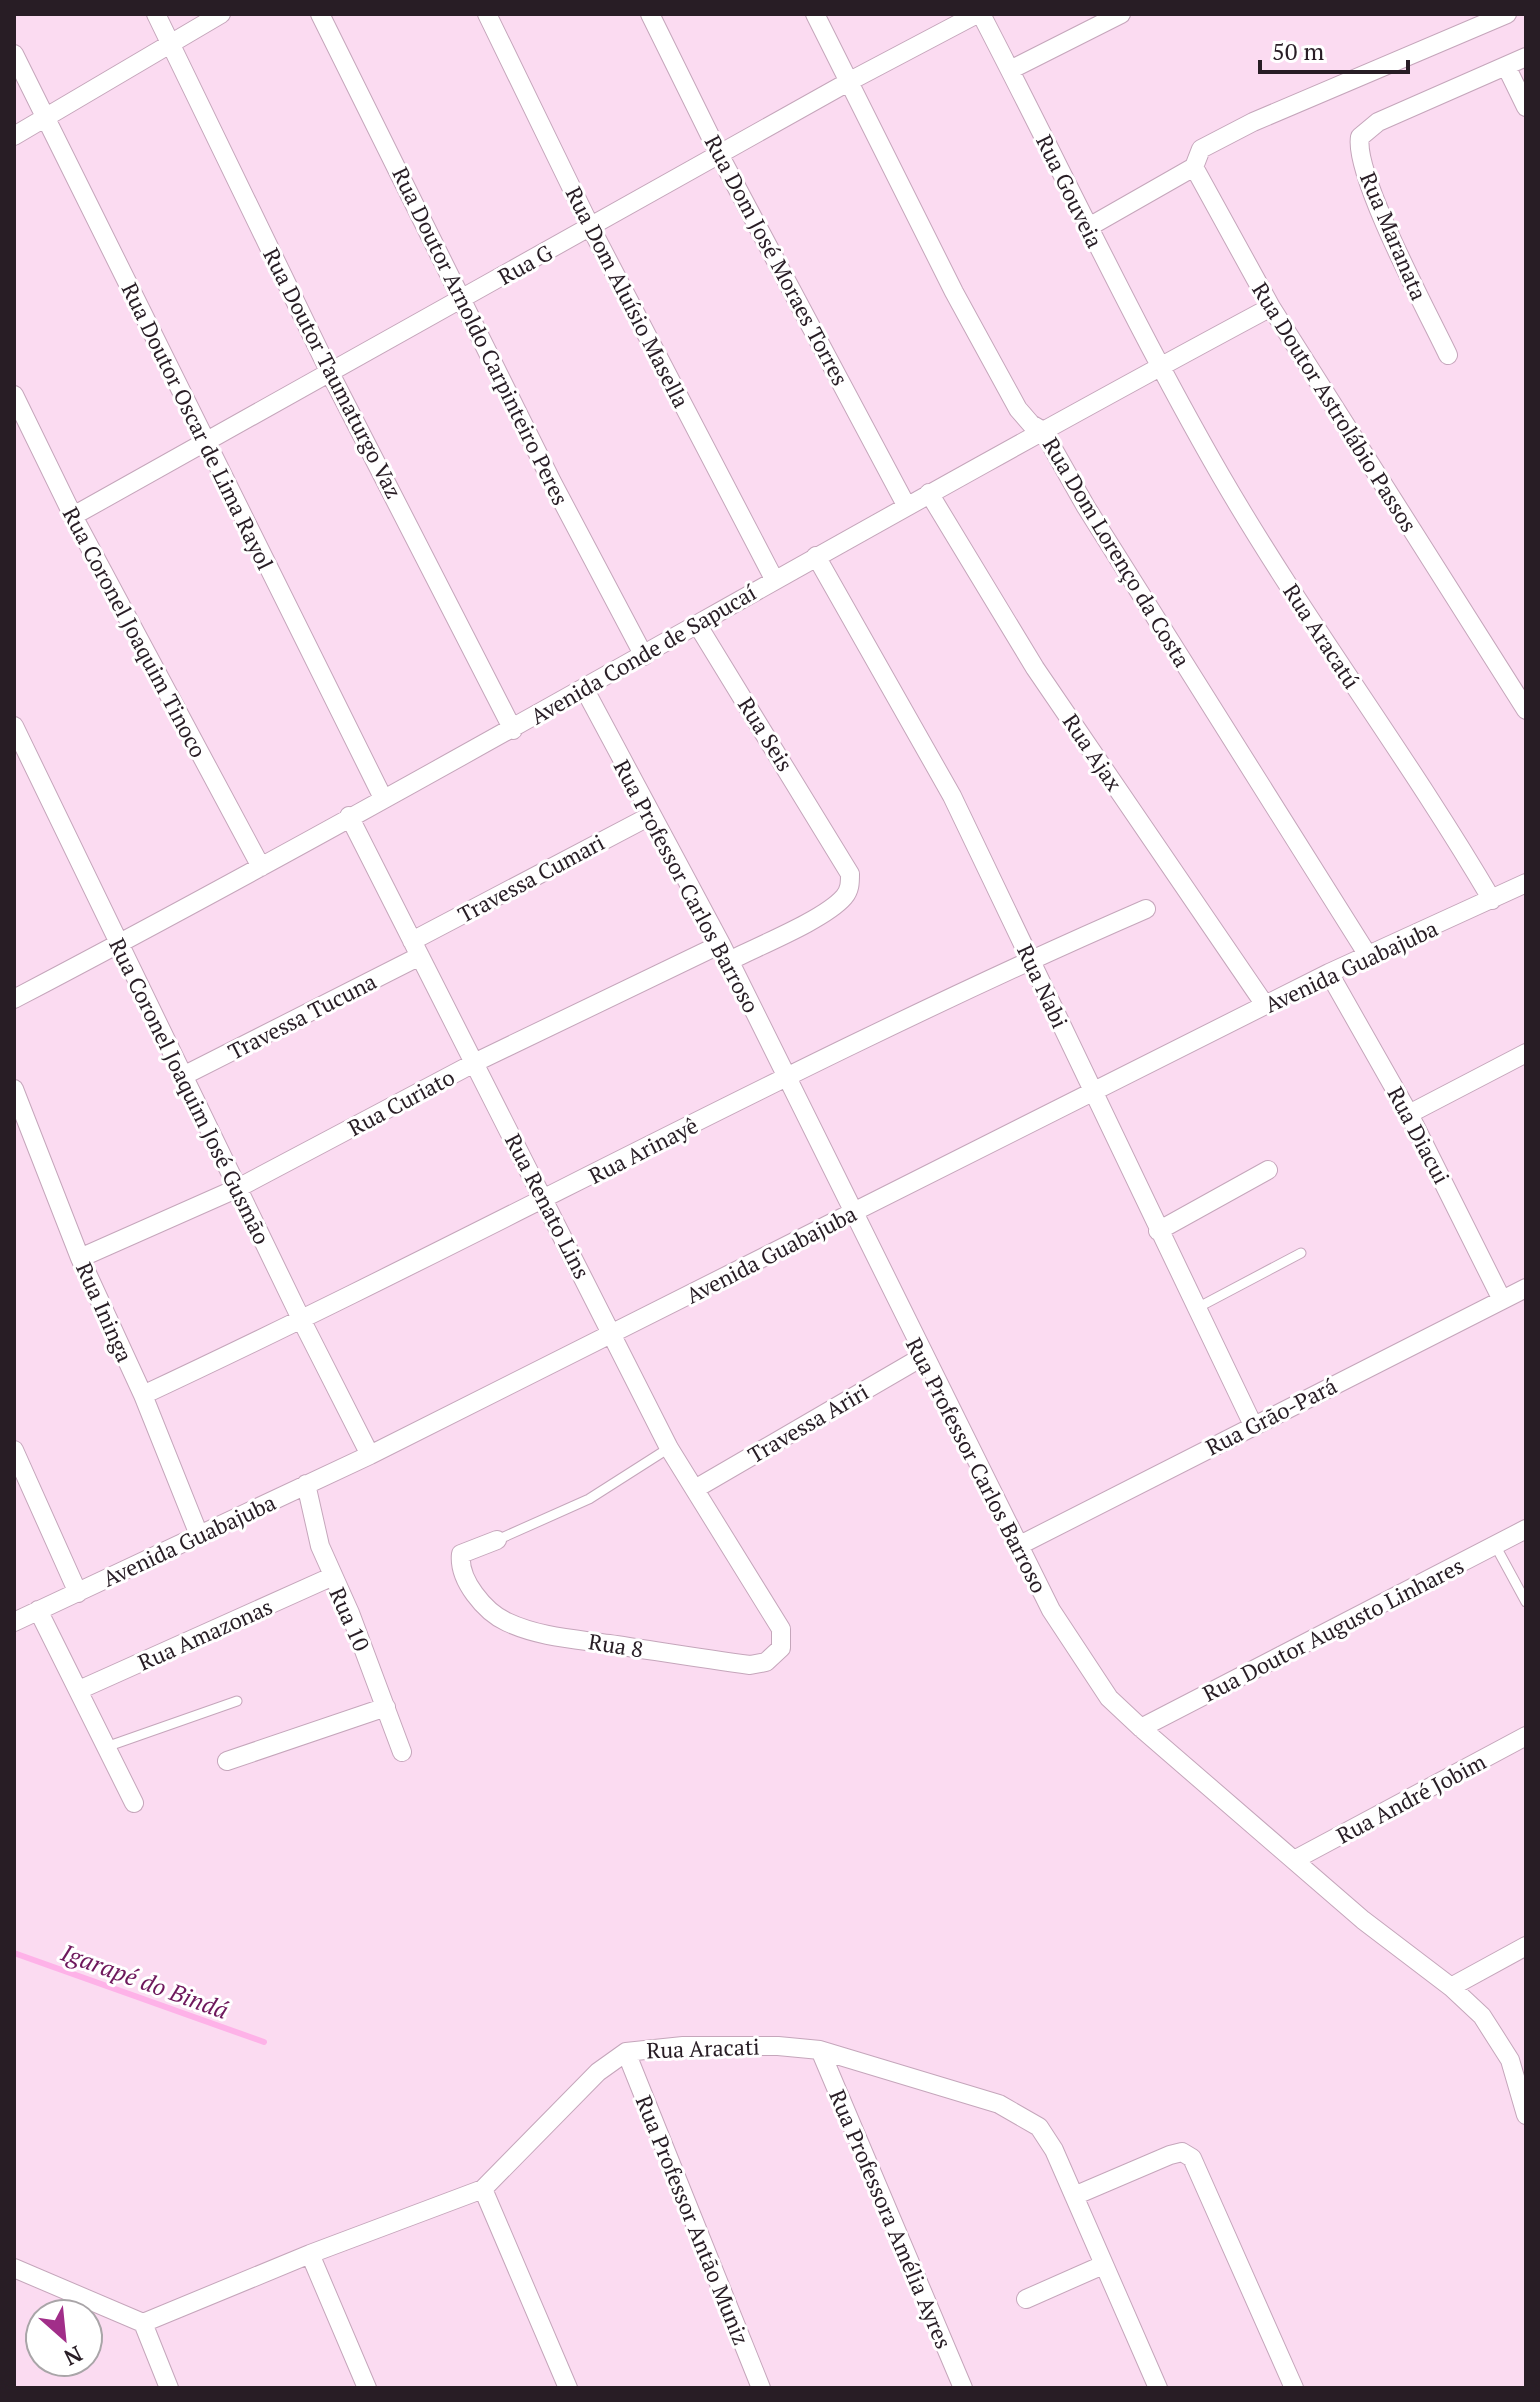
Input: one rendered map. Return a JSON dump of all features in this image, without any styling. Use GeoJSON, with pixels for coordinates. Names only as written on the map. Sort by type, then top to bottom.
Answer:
{"type":"FeatureCollection","features":[{"type":"Feature","properties":{"kind":"street","name":"Rua Doutor Taumaturgo Vaz"},"geometry":{"type":"LineString","coordinates":[[156,14],[330,373],[426,553],[513,730]]}},
{"type":"Feature","properties":{"kind":"street"},"geometry":{"type":"LineString","coordinates":[[14,136],[221,14]]}},
{"type":"Feature","properties":{"kind":"street","name":"Rua Doutor Arnoldo Carpinteiro Peres"},"geometry":{"type":"LineString","coordinates":[[320,14],[552,482],[644,656]]}},
{"type":"Feature","properties":{"kind":"street","name":"Rua Dom Aluísio Masella"},"geometry":{"type":"LineString","coordinates":[[487,14],[591,228],[774,579]]}},
{"type":"Feature","properties":{"kind":"street","name":"Rua Dom José Moraes Torres"},"geometry":{"type":"LineString","coordinates":[[650,14],[720,156],[906,505]]}},
{"type":"Feature","properties":{"kind":"street","name":"Rua Dom Lorenço da Costa"},"geometry":{"type":"LineString","coordinates":[[815,14],[954,292],[1009,394],[1024,417],[1043,431],[1086,507],[1369,957]]}},
{"type":"Feature","properties":{"kind":"street","name":"Rua G"},"geometry":{"type":"LineString","coordinates":[[73,516],[850,81],[979,14]]}},
{"type":"Feature","properties":{"kind":"street","name":"Rua Gouveia"},"geometry":{"type":"LineString","coordinates":[[979,14],[1160,367]]}},
{"type":"Feature","properties":{"kind":"street"},"geometry":{"type":"LineString","coordinates":[[1010,70],[1121,14]]}},
{"type":"Feature","properties":{"kind":"street"},"geometry":{"type":"LineString","coordinates":[[1087,228],[1194,167],[1201,149],[1253,122],[1507,14]]}},
{"type":"Feature","properties":{"kind":"street","name":"Rua Doutor Oscar de Lima Rayol"},"geometry":{"type":"LineString","coordinates":[[14,54],[383,798]]}},
{"type":"Feature","properties":{"kind":"street"},"geometry":{"type":"LineString","coordinates":[[1526,57],[1506,66],[1526,107]]}},
{"type":"Feature","properties":{"kind":"street","name":"Rua Maranata"},"geometry":{"type":"LineString","coordinates":[[1448,355],[1380,213],[1361,158],[1360,137],[1378,122],[1506,66]]}},
{"type":"Feature","properties":{"kind":"street","name":"Rua Doutor Astrolábio Passos"},"geometry":{"type":"LineString","coordinates":[[1194,167],[1271,307],[1526,710]]}},
{"type":"Feature","properties":{"kind":"street","name":"Avenida Conde de Sapucaí"},"geometry":{"type":"LineString","coordinates":[[14,999],[513,730],[906,505],[1271,307]]}},
{"type":"Feature","properties":{"kind":"street","name":"Rua Aracatú"},"geometry":{"type":"LineString","coordinates":[[1160,367],[1249,522],[1444,819],[1492,900]]}},
{"type":"Feature","properties":{"kind":"street","name":"Rua Coronel Joaquim Tinoco"},"geometry":{"type":"LineString","coordinates":[[14,395],[73,516],[261,867]]}},
{"type":"Feature","properties":{"kind":"street","name":"Rua Ajax"},"geometry":{"type":"LineString","coordinates":[[929,493],[1035,668],[1265,1005]]}},
{"type":"Feature","properties":{"kind":"street","name":"Rua Nabi"},"geometry":{"type":"LineString","coordinates":[[816,556],[952,796],[1253,1425]]}},
{"type":"Feature","properties":{"kind":"street","name":"Rua Seis"},"geometry":{"type":"LineString","coordinates":[[697,624],[834,844]]}},
{"type":"Feature","properties":{"kind":"street","name":"Rua Professor Carlos Barroso"},"geometry":{"type":"LineString","coordinates":[[585,690],[725,952],[922,1357],[1018,1546],[1080,1658],[1109,1698],[1141,1728],[1363,1920],[1451,1987],[1482,2016],[1510,2060],[1526,2115]]}},
{"type":"Feature","properties":{"kind":"street","name":"Rua Coronel Joaquim José Gusmão"},"geometry":{"type":"LineString","coordinates":[[14,726],[118,945],[370,1455]]}},
{"type":"Feature","properties":{"kind":"street","name":"Rua Renato Lins"},"geometry":{"type":"LineString","coordinates":[[349,816],[669,1448],[756,1591]]}},
{"type":"Feature","properties":{"kind":"street","name":"Travessa Cumari"},"geometry":{"type":"LineString","coordinates":[[416,949],[650,816]]}},
{"type":"Feature","properties":{"kind":"street","name":"Rua Curiato"},"geometry":{"type":"LineString","coordinates":[[80,1258],[238,1188],[476,1062],[725,952],[827,911],[850,888],[850,874],[834,844]]}},
{"type":"Feature","properties":{"kind":"street","name":"Avenida Guabajuba"},"geometry":{"type":"LineString","coordinates":[[14,1622],[370,1455],[1329,973],[1526,883]]}},
{"type":"Feature","properties":{"kind":"street","name":"Rua Arinayê"},"geometry":{"type":"LineString","coordinates":[[143,1395],[302,1321],[544,1201],[784,1077],[1031,959],[1146,909]]}},
{"type":"Feature","properties":{"kind":"street","name":"Travessa Tucuna"},"geometry":{"type":"LineString","coordinates":[[183,1076],[416,949]]}},
{"type":"Feature","properties":{"kind":"street","name":"Rua Diacui"},"geometry":{"type":"LineString","coordinates":[[1329,973],[1409,1114],[1502,1300]]}},
{"type":"Feature","properties":{"kind":"street"},"geometry":{"type":"LineString","coordinates":[[1409,1114],[1526,1053]]}},
{"type":"Feature","properties":{"kind":"street","name":"Rua Ininga"},"geometry":{"type":"LineString","coordinates":[[14,1089],[80,1258],[143,1395],[199,1535]]}},
{"type":"Feature","properties":{"kind":"street"},"geometry":{"type":"LineString","coordinates":[[1158,1231],[1268,1170]]}},
{"type":"Feature","properties":{"kind":"street","name":"Rua Grão-Pará"},"geometry":{"type":"LineString","coordinates":[[1018,1546],[1526,1288]]}},
{"type":"Feature","properties":{"kind":"street","name":"Travessa Ariri"},"geometry":{"type":"LineString","coordinates":[[695,1489],[922,1357]]}},
{"type":"Feature","properties":{"kind":"street"},"geometry":{"type":"LineString","coordinates":[[14,1450],[78,1593]]}},
{"type":"Feature","properties":{"kind":"street","name":"Rua 10"},"geometry":{"type":"LineString","coordinates":[[306,1484],[315,1530],[331,1577],[350,1613],[402,1752]]}},
{"type":"Feature","properties":{"kind":"street","name":"Rua Doutor Augusto Linhares"},"geometry":{"type":"LineString","coordinates":[[1141,1728],[1526,1529]]}},
{"type":"Feature","properties":{"kind":"street","name":"Rua 8"},"geometry":{"type":"LineString","coordinates":[[497,1540],[461,1554],[468,1582],[489,1611],[507,1622],[546,1635],[750,1665],[766,1662],[778,1655],[783,1637],[770,1609],[756,1591]]}},
{"type":"Feature","properties":{"kind":"street","name":"Rua Amazonas"},"geometry":{"type":"LineString","coordinates":[[79,1690],[331,1577]]}},
{"type":"Feature","properties":{"kind":"street"},"geometry":{"type":"LineString","coordinates":[[38,1610],[134,1803]]}},
{"type":"Feature","properties":{"kind":"street"},"geometry":{"type":"LineString","coordinates":[[227,1761],[386,1707]]}},
{"type":"Feature","properties":{"kind":"street","name":"Rua André Jobim"},"geometry":{"type":"LineString","coordinates":[[1296,1859],[1526,1736]]}},
{"type":"Feature","properties":{"kind":"street"},"geometry":{"type":"LineString","coordinates":[[1451,1987],[1526,1946]]}},
{"type":"Feature","properties":{"kind":"street","name":"Rua Aracati"},"geometry":{"type":"LineString","coordinates":[[143,2323],[310,2254],[483,2189],[598,2072],[626,2052],[683,2046],[778,2046],[820,2050],[999,2104],[1030,2120],[1047,2136],[1158,2388]]}},
{"type":"Feature","properties":{"kind":"street","name":"Rua Professora Amélia Ayres"},"geometry":{"type":"LineString","coordinates":[[820,2050],[963,2388]]}},
{"type":"Feature","properties":{"kind":"street","name":"Rua Professor Antão Muniz"},"geometry":{"type":"LineString","coordinates":[[626,2052],[761,2388]]}},
{"type":"Feature","properties":{"kind":"street"},"geometry":{"type":"LineString","coordinates":[[1074,2196],[1170,2155],[1182,2152],[1192,2158],[1294,2388]]}},
{"type":"Feature","properties":{"kind":"street"},"geometry":{"type":"LineString","coordinates":[[483,2189],[568,2388]]}},
{"type":"Feature","properties":{"kind":"street"},"geometry":{"type":"LineString","coordinates":[[310,2254],[367,2388]]}},
{"type":"Feature","properties":{"kind":"street"},"geometry":{"type":"LineString","coordinates":[[1026,2299],[1103,2265]]}},
{"type":"Feature","properties":{"kind":"street"},"geometry":{"type":"LineString","coordinates":[[14,2268],[143,2323],[169,2388]]}},
{"type":"Feature","properties":{"kind":"lane"},"geometry":{"type":"LineString","coordinates":[[1197,1308],[1301,1253]]}},
{"type":"Feature","properties":{"kind":"lane"},"geometry":{"type":"LineString","coordinates":[[497,1540],[589,1499],[669,1448]]}},
{"type":"Feature","properties":{"kind":"lane"},"geometry":{"type":"LineString","coordinates":[[1495,1545],[1526,1602]]}},
{"type":"Feature","properties":{"kind":"lane"},"geometry":{"type":"LineString","coordinates":[[106,1747],[237,1701]]}},
{"type":"Feature","properties":{"kind":"waterway","name":"Igarapé do Bindá"},"geometry":{"type":"LineString","coordinates":[[14,1953],[264,2042]]}}]}
